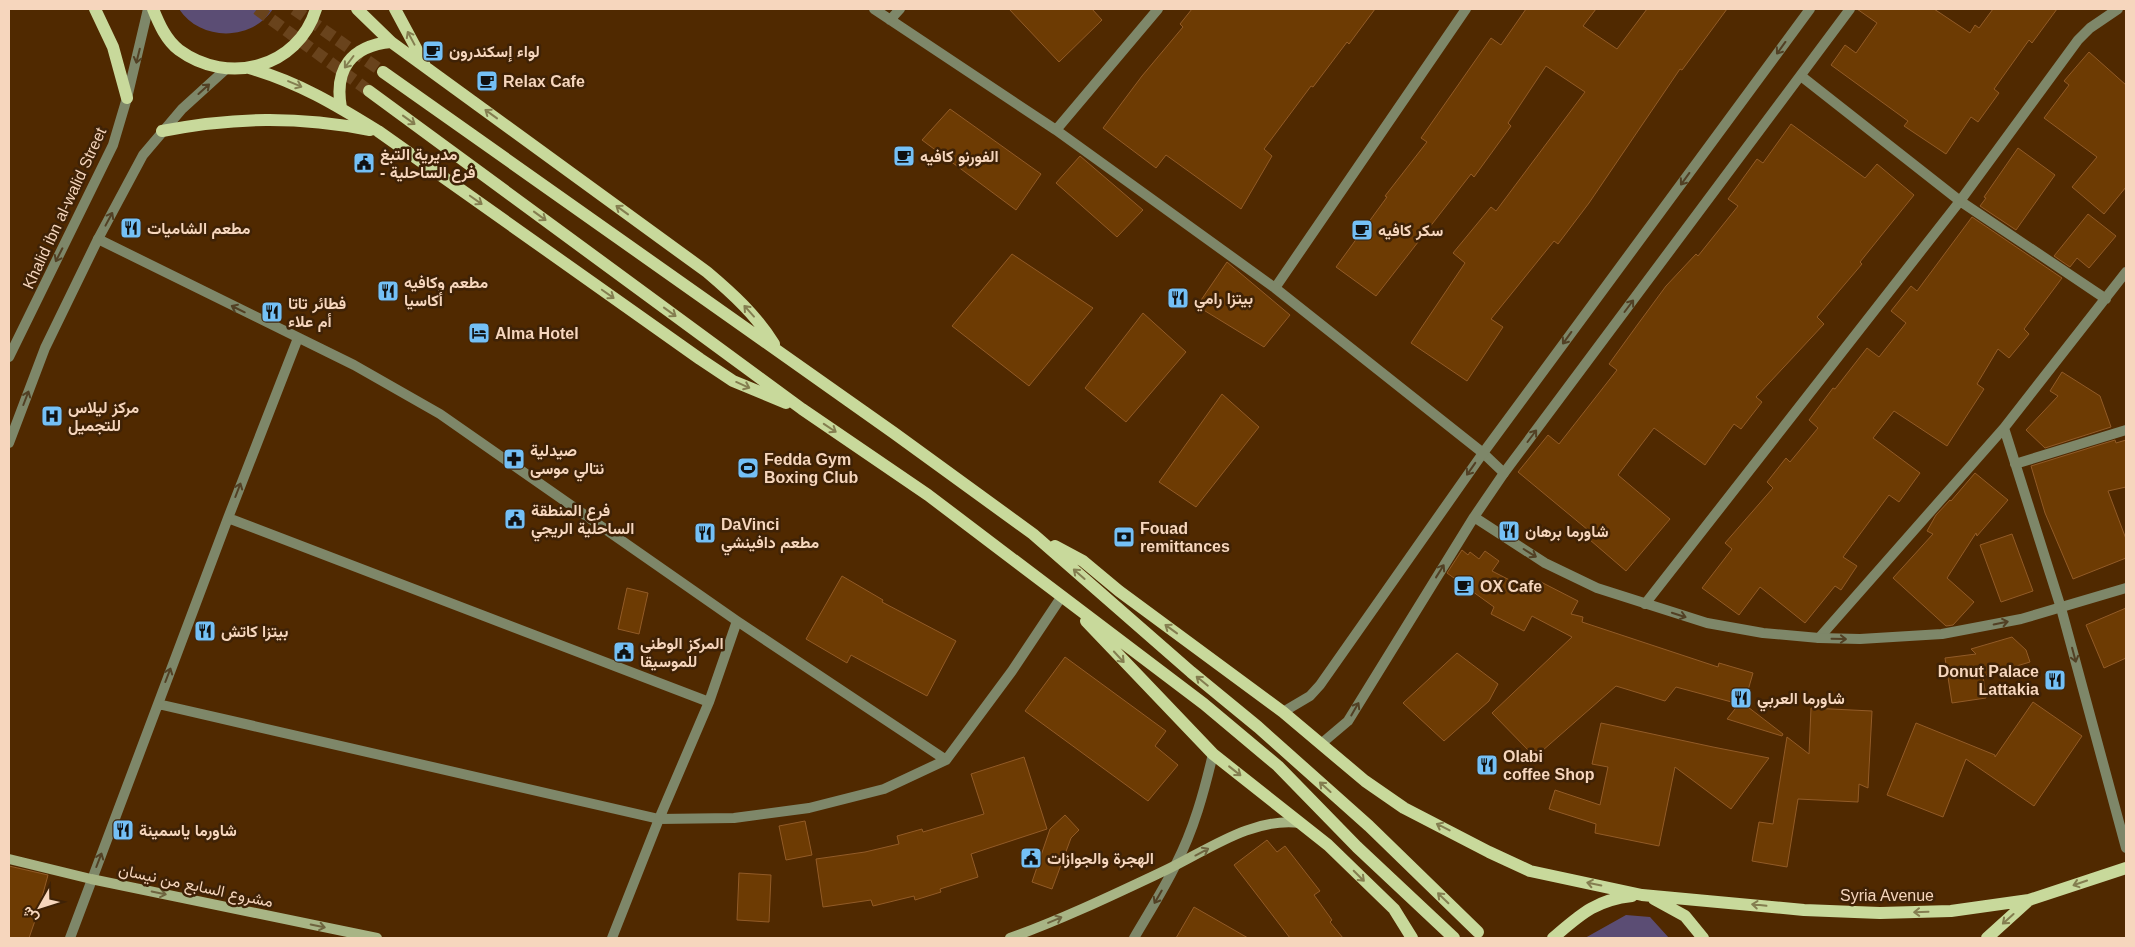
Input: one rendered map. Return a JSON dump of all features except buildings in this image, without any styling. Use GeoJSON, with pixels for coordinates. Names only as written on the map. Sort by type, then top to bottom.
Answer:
{"type":"FeatureCollection","features":[{"type":"Feature","properties":{"kind":"main road"},"geometry":{"type":"LineString","coordinates":[[95,9],[113,46],[127,98]]}},
{"type":"Feature","properties":{"kind":"main road"},"geometry":{"type":"LineString","coordinates":[[152,9],[160,27],[178,49],[197,61],[226,69],[249,68],[271,61],[290,49],[305,32],[316,9]]}},
{"type":"Feature","properties":{"kind":"main road"},"geometry":{"type":"LineString","coordinates":[[357,9],[391,42],[707,272],[739,299],[762,326],[778,350]]}},
{"type":"Feature","properties":{"kind":"main road"},"geometry":{"type":"LineString","coordinates":[[395,9],[426,68]]}},
{"type":"Feature","properties":{"kind":"main road"},"geometry":{"type":"LineString","coordinates":[[341,108],[338,92],[340,76],[348,61],[360,50],[374,43],[391,42]]}},
{"type":"Feature","properties":{"kind":"main road"},"geometry":{"type":"LineString","coordinates":[[249,68],[296,84],[341,108],[733,381],[802,409]]}},
{"type":"Feature","properties":{"kind":"main road"},"geometry":{"type":"LineString","coordinates":[[383,72],[778,350],[1033,534],[1340,799],[1478,932]]}},
{"type":"Feature","properties":{"kind":"main road"},"geometry":{"type":"LineString","coordinates":[[369,91],[802,409],[928,495],[1204,704],[1278,766],[1358,847],[1454,938]]}},
{"type":"Feature","properties":{"kind":"main road"},"geometry":{"type":"LineString","coordinates":[[162,131],[220,121],[282,118],[314,121],[378,132]]}},
{"type":"Feature","properties":{"kind":"main road"},"geometry":{"type":"LineString","coordinates":[[1033,534],[1083,561],[1119,591],[1283,712],[1365,781],[1404,808],[1530,871],[1642,894],[1661,901],[1684,916],[1703,938]]}},
{"type":"Feature","properties":{"kind":"main road"},"geometry":{"type":"LineString","coordinates":[[1062,596],[1214,754],[1328,845],[1394,909],[1412,938]]}},
{"type":"Feature","properties":{"kind":"main road"},"geometry":{"type":"LineString","coordinates":[[1010,938],[1025,936],[1176,865],[1228,838],[1284,821],[1300,823]]}},
{"type":"Feature","properties":{"kind":"main road","name":"مشروع السابع من نيسان"},"geometry":{"type":"LineString","coordinates":[[9,859],[91,879],[355,936],[377,938]]}},
{"type":"Feature","properties":{"kind":"main road","name":"Syria Avenue"},"geometry":{"type":"LineString","coordinates":[[1642,894],[1804,910],[1880,914],[1951,911],[2029,900],[2126,868]]}},
{"type":"Feature","properties":{"kind":"main road"},"geometry":{"type":"LineString","coordinates":[[1553,938],[1585,911],[1612,898],[1642,894]]}},
{"type":"Feature","properties":{"kind":"main road"},"geometry":{"type":"LineString","coordinates":[[1987,938],[2029,900]]}},
{"type":"Feature","properties":{"kind":"street","name":"Khalid ibn al-walid Street"},"geometry":{"type":"LineString","coordinates":[[9,358],[12,342],[113,145],[127,98],[148,9]]}},
{"type":"Feature","properties":{"kind":"street"},"geometry":{"type":"LineString","coordinates":[[874,9],[1056,130],[1275,288],[1483,453],[1504,473]]}},
{"type":"Feature","properties":{"kind":"street"},"geometry":{"type":"LineString","coordinates":[[890,20],[900,9]]}},
{"type":"Feature","properties":{"kind":"street"},"geometry":{"type":"LineString","coordinates":[[1056,130],[1158,9]]}},
{"type":"Feature","properties":{"kind":"street"},"geometry":{"type":"LineString","coordinates":[[1275,288],[1466,9]]}},
{"type":"Feature","properties":{"kind":"street"},"geometry":{"type":"LineString","coordinates":[[1283,712],[1310,696],[1320,685],[1483,453],[1810,9]]}},
{"type":"Feature","properties":{"kind":"street"},"geometry":{"type":"LineString","coordinates":[[1322,744],[1348,721],[1504,473],[1850,9]]}},
{"type":"Feature","properties":{"kind":"street"},"geometry":{"type":"LineString","coordinates":[[1645,604],[1960,201],[2078,40],[2097,22],[2118,9]]}},
{"type":"Feature","properties":{"kind":"street"},"geometry":{"type":"LineString","coordinates":[[9,443],[45,348],[98,239],[143,155],[182,109],[226,69]]}},
{"type":"Feature","properties":{"kind":"street"},"geometry":{"type":"LineString","coordinates":[[1801,76],[1960,201],[2106,299]]}},
{"type":"Feature","properties":{"kind":"street"},"geometry":{"type":"LineString","coordinates":[[98,239],[354,365],[440,414],[737,621],[946,760]]}},
{"type":"Feature","properties":{"kind":"street"},"geometry":{"type":"LineString","coordinates":[[1819,638],[2004,428],[2126,272]]}},
{"type":"Feature","properties":{"kind":"street"},"geometry":{"type":"LineString","coordinates":[[70,938],[298,338]]}},
{"type":"Feature","properties":{"kind":"street"},"geometry":{"type":"LineString","coordinates":[[2004,428],[2061,608],[2126,848]]}},
{"type":"Feature","properties":{"kind":"street"},"geometry":{"type":"LineString","coordinates":[[2015,464],[2126,430]]}},
{"type":"Feature","properties":{"kind":"street"},"geometry":{"type":"LineString","coordinates":[[228,518],[709,702]]}},
{"type":"Feature","properties":{"kind":"street"},"geometry":{"type":"LineString","coordinates":[[1474,518],[1545,563],[1597,588],[1707,623],[1763,633],[1819,638],[1901,638],[1942,634],[1998,624],[2061,608],[2126,588]]}},
{"type":"Feature","properties":{"kind":"street"},"geometry":{"type":"LineString","coordinates":[[158,704],[659,819],[734,818],[809,808],[884,789],[946,760],[1012,670],[1062,596]]}},
{"type":"Feature","properties":{"kind":"street"},"geometry":{"type":"LineString","coordinates":[[612,938],[659,819],[709,702],[737,621]]}},
{"type":"Feature","properties":{"kind":"street"},"geometry":{"type":"LineString","coordinates":[[1134,938],[1176,865],[1186,842],[1204,791],[1214,754]]}},
{"type":"Feature","properties":{"kind":"shaded area"},"geometry":{"type":"Polygon","coordinates":[[[179,9],[273,9],[264,20],[253,27],[240,32],[226,33],[213,32],[200,27],[188,20],[179,9]]]}},
{"type":"Feature","properties":{"kind":"shaded area"},"geometry":{"type":"Polygon","coordinates":[[[1626,915],[1650,917],[1669,938],[1585,938],[1626,915]]]}},
{"type":"Feature","properties":{"kind":"tunnel"},"geometry":{"type":"LineString","coordinates":[[257,9],[369,91]]}},
{"type":"Feature","properties":{"kind":"tunnel"},"geometry":{"type":"LineString","coordinates":[[294,9],[383,72]]}},
{"type":"Feature","properties":{"kind":"place","name":"لواء إسكندرون"},"geometry":{"type":"Point","coordinates":[433,51]}},
{"type":"Feature","properties":{"kind":"place","name":"Relax Cafe"},"geometry":{"type":"Point","coordinates":[487,81]}},
{"type":"Feature","properties":{"kind":"place","name":"الفورنو كافيه"},"geometry":{"type":"Point","coordinates":[904,156]}},
{"type":"Feature","properties":{"kind":"place","name":"مديرية التبغ - فرع الساحلية"},"geometry":{"type":"Point","coordinates":[364,163]}},
{"type":"Feature","properties":{"kind":"place","name":"مطعم الشاميات"},"geometry":{"type":"Point","coordinates":[131,228]}},
{"type":"Feature","properties":{"kind":"place","name":"سكر كافيه"},"geometry":{"type":"Point","coordinates":[1362,230]}},
{"type":"Feature","properties":{"kind":"place","name":"مطعم وكافيه أكاسيا"},"geometry":{"type":"Point","coordinates":[388,291]}},
{"type":"Feature","properties":{"kind":"place","name":"بيتزا رامي"},"geometry":{"type":"Point","coordinates":[1178,298]}},
{"type":"Feature","properties":{"kind":"place","name":"فطائر تاتا أم علاء"},"geometry":{"type":"Point","coordinates":[272,312]}},
{"type":"Feature","properties":{"kind":"place","name":"Alma Hotel"},"geometry":{"type":"Point","coordinates":[479,333]}},
{"type":"Feature","properties":{"kind":"place","name":"مركز ليلاس للتجميل"},"geometry":{"type":"Point","coordinates":[52,416]}},
{"type":"Feature","properties":{"kind":"place","name":"صيدلية نتالي موسى"},"geometry":{"type":"Point","coordinates":[514,459]}},
{"type":"Feature","properties":{"kind":"place","name":"Fedda Gym Boxing Club"},"geometry":{"type":"Point","coordinates":[748,468]}},
{"type":"Feature","properties":{"kind":"place","name":"فرع المنطقة الساحلية الريجي"},"geometry":{"type":"Point","coordinates":[515,519]}},
{"type":"Feature","properties":{"kind":"place","name":"شاورما برهان"},"geometry":{"type":"Point","coordinates":[1509,531]}},
{"type":"Feature","properties":{"kind":"place","name":"DaVinci مطعم دافينشي"},"geometry":{"type":"Point","coordinates":[705,533]}},
{"type":"Feature","properties":{"kind":"place","name":"Fouad remittances"},"geometry":{"type":"Point","coordinates":[1124,537]}},
{"type":"Feature","properties":{"kind":"place","name":"OX Cafe"},"geometry":{"type":"Point","coordinates":[1464,586]}},
{"type":"Feature","properties":{"kind":"place","name":"بيتزا كاتش"},"geometry":{"type":"Point","coordinates":[205,631]}},
{"type":"Feature","properties":{"kind":"place","name":"المركز الوطني للموسيقا"},"geometry":{"type":"Point","coordinates":[624,652]}},
{"type":"Feature","properties":{"kind":"place","name":"Donut Palace Lattakia"},"geometry":{"type":"Point","coordinates":[2055,680]}},
{"type":"Feature","properties":{"kind":"place","name":"شاورما العربي"},"geometry":{"type":"Point","coordinates":[1741,698]}},
{"type":"Feature","properties":{"kind":"place","name":"Olabi coffee Shop"},"geometry":{"type":"Point","coordinates":[1487,765]}},
{"type":"Feature","properties":{"kind":"place","name":"شاورما ياسمينة"},"geometry":{"type":"Point","coordinates":[123,830]}},
{"type":"Feature","properties":{"kind":"place","name":"الهجرة والجوازات"},"geometry":{"type":"Point","coordinates":[1031,858]}}]}
